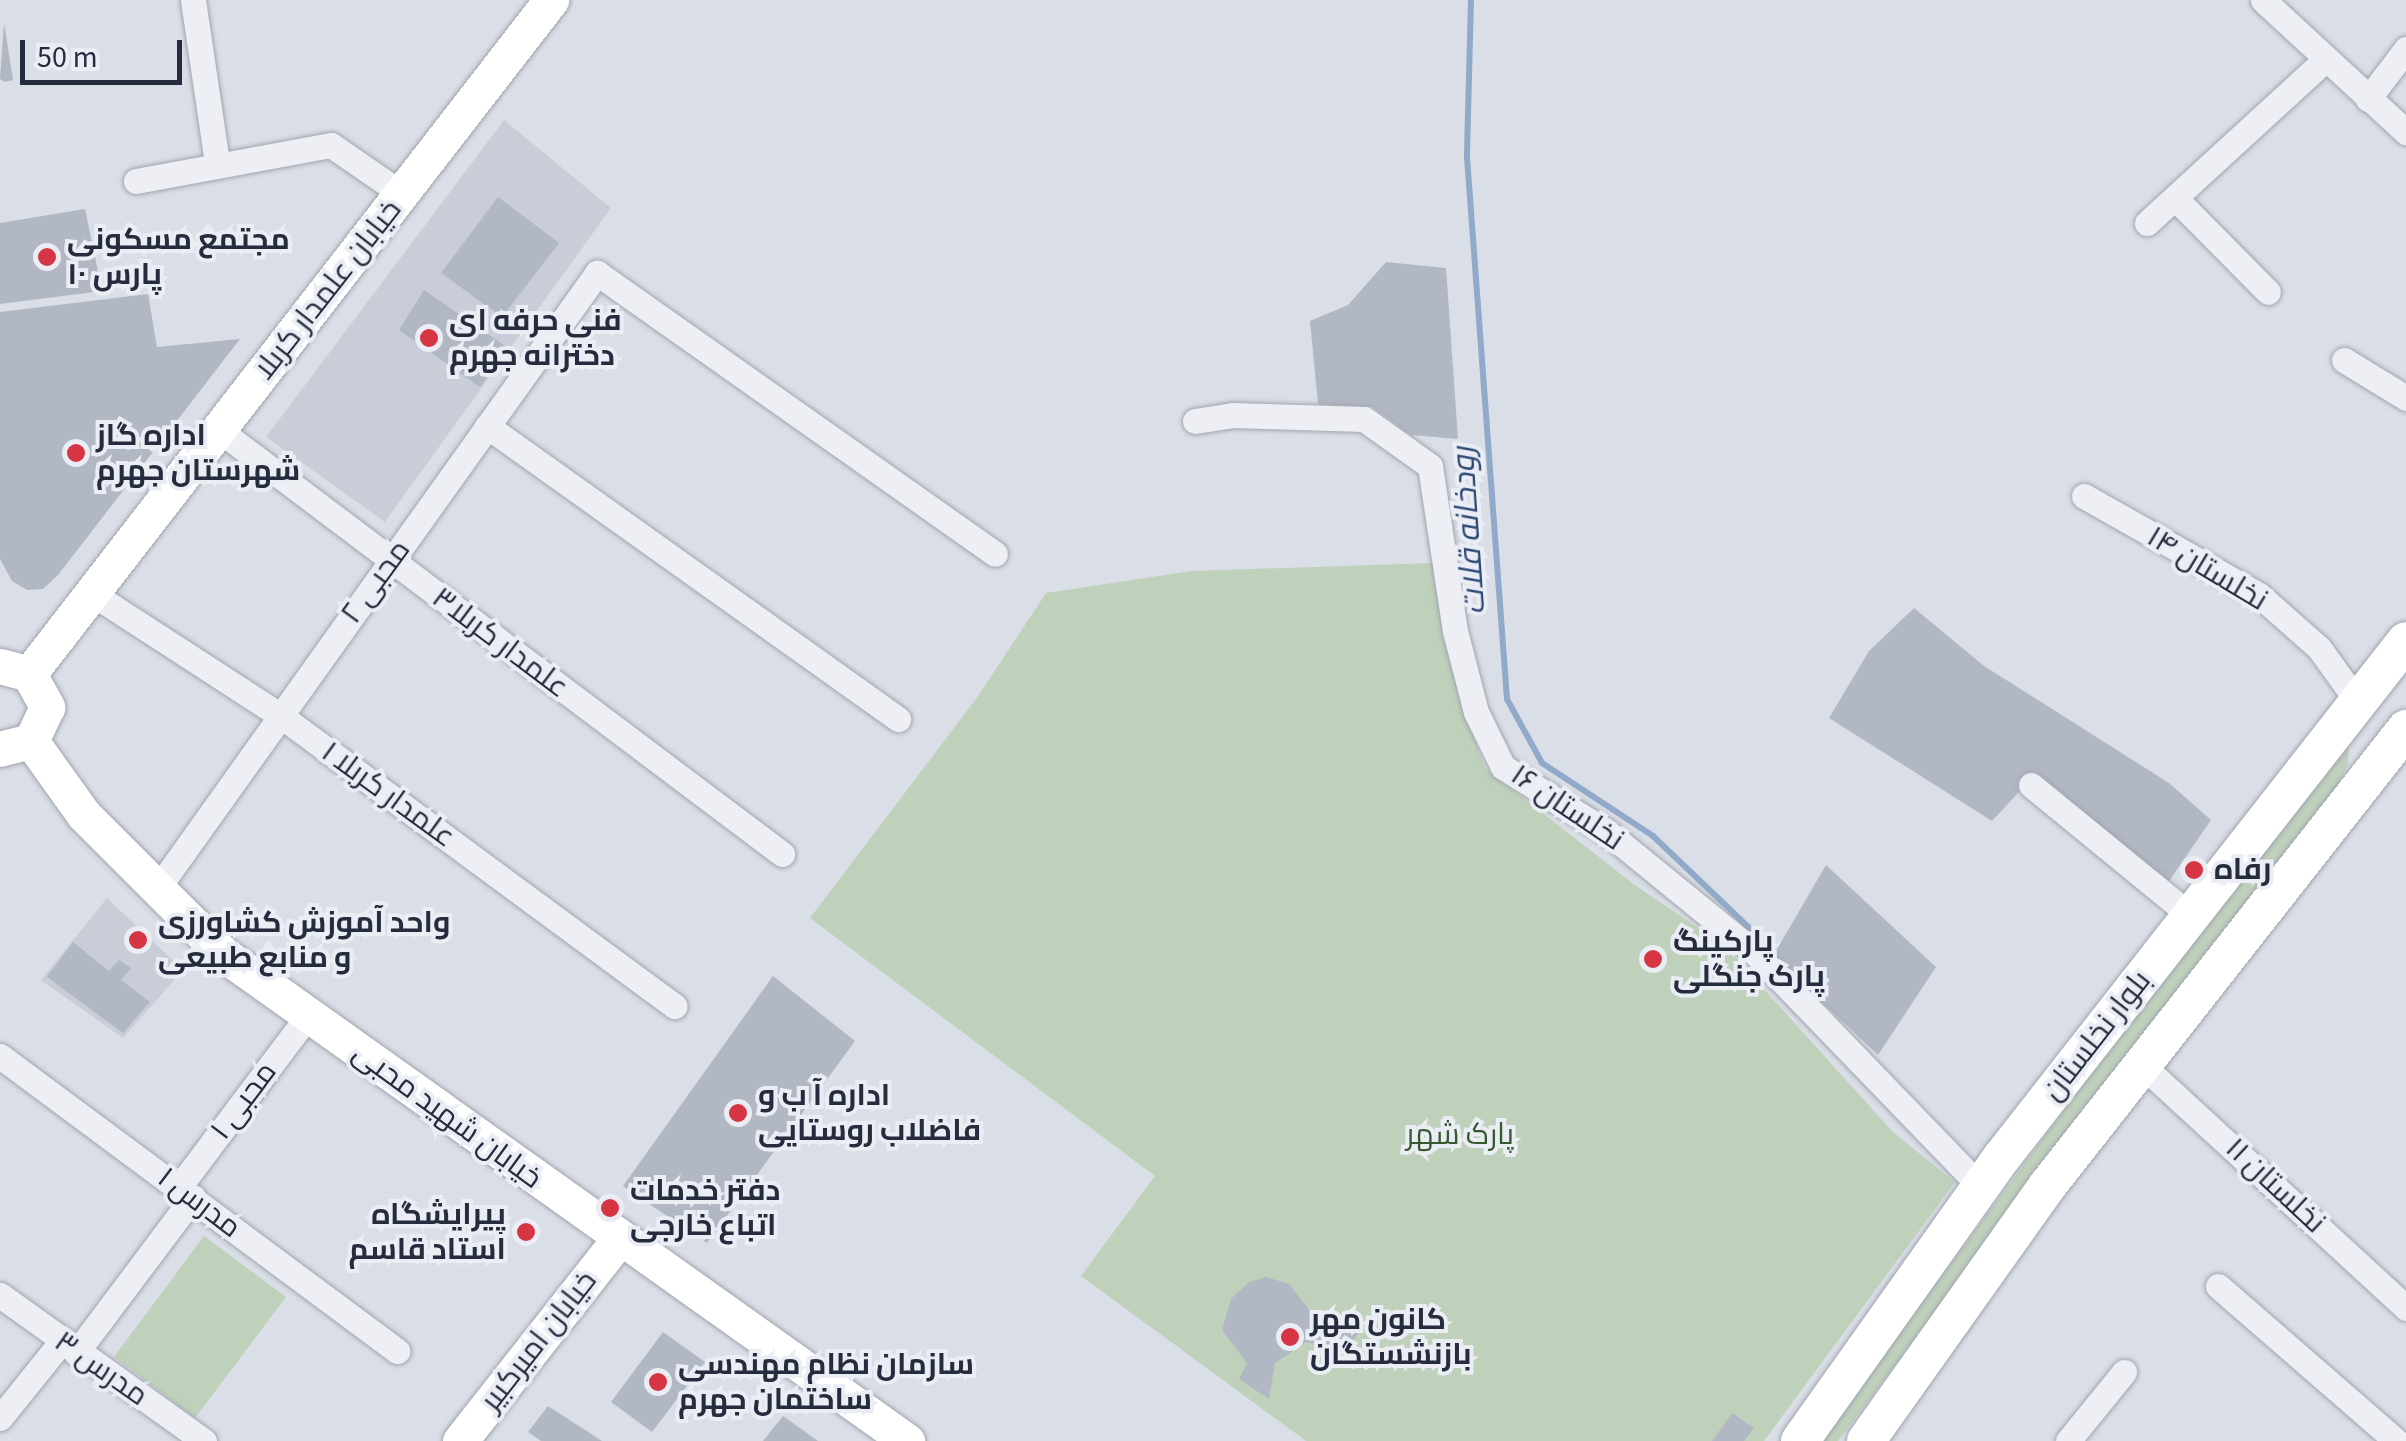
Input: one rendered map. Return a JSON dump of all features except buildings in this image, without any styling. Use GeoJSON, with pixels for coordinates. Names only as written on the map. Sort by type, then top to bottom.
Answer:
{"type":"FeatureCollection","features":[{"type":"Feature","properties":{"kind":"main road","name":"خیابان علمدار کربلا"},"geometry":{"type":"LineString","coordinates":[[15,670],[93,594],[551,0]]}},
{"type":"Feature","properties":{"kind":"main road","name":"بلوار نخلستان"},"geometry":{"type":"LineString","coordinates":[[1800,1441],[1981,1187],[2406,641]]}},
{"type":"Feature","properties":{"kind":"main road"},"geometry":{"type":"LineString","coordinates":[[15,670],[47,708],[15,745]]}},
{"type":"Feature","properties":{"kind":"main road"},"geometry":{"type":"LineString","coordinates":[[2350,711],[2396,741]]}},
{"type":"Feature","properties":{"kind":"main road","name":"بلوار نخلستان"},"geometry":{"type":"LineString","coordinates":[[1866,1441],[2142,1065],[2396,741]]}},
{"type":"Feature","properties":{"kind":"main road","name":"خیابان شهید محبی"},"geometry":{"type":"LineString","coordinates":[[15,745],[155,892],[223,954],[618,1240],[908,1441]]}},
{"type":"Feature","properties":{"kind":"main road","name":"خیابان امیرکبیر"},"geometry":{"type":"LineString","coordinates":[[460,1441],[618,1240]]}},
{"type":"Feature","properties":{"kind":"street"},"geometry":{"type":"LineString","coordinates":[[192,0],[217,163]]}},
{"type":"Feature","properties":{"kind":"street"},"geometry":{"type":"LineString","coordinates":[[2263,0],[2406,132]]}},
{"type":"Feature","properties":{"kind":"street"},"geometry":{"type":"LineString","coordinates":[[2368,99],[2406,49]]}},
{"type":"Feature","properties":{"kind":"street"},"geometry":{"type":"LineString","coordinates":[[2148,223],[2326,59]]}},
{"type":"Feature","properties":{"kind":"street"},"geometry":{"type":"LineString","coordinates":[[136,180],[331,145],[402,194]]}},
{"type":"Feature","properties":{"kind":"street"},"geometry":{"type":"LineString","coordinates":[[2174,198],[2268,292]]}},
{"type":"Feature","properties":{"kind":"street","name":"محبی ۲"},"geometry":{"type":"LineString","coordinates":[[155,892],[597,272],[995,554]]}},
{"type":"Feature","properties":{"kind":"street"},"geometry":{"type":"LineString","coordinates":[[2344,360],[2406,398]]}},
{"type":"Feature","properties":{"kind":"street","name":"نخلستان ۱۶"},"geometry":{"type":"LineString","coordinates":[[1196,421],[1233,415],[1364,419],[1430,466],[1455,631],[1476,712],[1504,767],[1607,832],[1738,939],[1981,1187]]}},
{"type":"Feature","properties":{"kind":"street"},"geometry":{"type":"LineString","coordinates":[[488,426],[898,719]]}},
{"type":"Feature","properties":{"kind":"street","name":"علمدار کربلا۳"},"geometry":{"type":"LineString","coordinates":[[219,430],[782,854]]}},
{"type":"Feature","properties":{"kind":"street","name":"نخلستان ۱۴"},"geometry":{"type":"LineString","coordinates":[[2084,496],[2259,595],[2319,648],[2350,711]]}},
{"type":"Feature","properties":{"kind":"street","name":"علمدار کربلا ۱"},"geometry":{"type":"LineString","coordinates":[[93,594],[281,716],[675,1006]]}},
{"type":"Feature","properties":{"kind":"street"},"geometry":{"type":"LineString","coordinates":[[2031,785],[2191,916]]}},
{"type":"Feature","properties":{"kind":"street","name":"محبی ۱"},"geometry":{"type":"LineString","coordinates":[[0,1418],[68,1347],[186,1192],[308,1016]]}},
{"type":"Feature","properties":{"kind":"street","name":"مدرس ۱"},"geometry":{"type":"LineString","coordinates":[[0,1056],[397,1351]]}},
{"type":"Feature","properties":{"kind":"street","name":"نخلستان ۱۱"},"geometry":{"type":"LineString","coordinates":[[2142,1065],[2406,1308]]}},
{"type":"Feature","properties":{"kind":"street"},"geometry":{"type":"LineString","coordinates":[[2218,1286],[2396,1441]]}},
{"type":"Feature","properties":{"kind":"street","name":"مدرس ۳"},"geometry":{"type":"LineString","coordinates":[[0,1295],[204,1441]]}},
{"type":"Feature","properties":{"kind":"street"},"geometry":{"type":"LineString","coordinates":[[2068,1441],[2124,1372]]}},
{"type":"Feature","properties":{"kind":"shaded area","name":"فنی حرفه ای دخترانه جهرم"},"geometry":{"type":"Polygon","coordinates":[[[504,120],[611,208],[385,522],[266,437],[504,120]]]}},
{"type":"Feature","properties":{"kind":"shaded area"},"geometry":{"type":"Polygon","coordinates":[[[107,898],[183,970],[123,1038],[41,980],[107,898]]]}},
{"type":"Feature","properties":{"kind":"green space","name":"پارک شهر"},"geometry":{"type":"Polygon","coordinates":[[[1433,563],[1461,702],[1485,768],[1636,886],[1724,945],[1893,1132],[1955,1182],[1764,1441],[1306,1441],[1081,1276],[1155,1176],[810,918],[976,699],[1046,593],[1192,571],[1433,563]]]}},
{"type":"Feature","properties":{"kind":"green space"},"geometry":{"type":"Polygon","coordinates":[[[2349,746],[2348,765],[2326,806],[2202,959],[1838,1441],[1820,1441],[2132,1018],[2349,746]]]}},
{"type":"Feature","properties":{"kind":"green space"},"geometry":{"type":"Polygon","coordinates":[[[204,1236],[286,1297],[195,1418],[114,1357],[204,1236]]]}},
{"type":"Feature","properties":{"kind":"waterway","name":"رودخانه قلات"},"geometry":{"type":"LineString","coordinates":[[1471,0],[1467,157],[1507,699],[1542,763],[1653,836],[1764,942]]}},
{"type":"Feature","properties":{"kind":"place","name":"مجتمع مسکونی پارس ۱۰"},"geometry":{"type":"Point","coordinates":[47,257]}},
{"type":"Feature","properties":{"kind":"place","name":"فنی حرفه ای دخترانه جهرم"},"geometry":{"type":"Point","coordinates":[429,338]}},
{"type":"Feature","properties":{"kind":"place","name":"اداره گاز شهرستان جهرم"},"geometry":{"type":"Point","coordinates":[76,453]}},
{"type":"Feature","properties":{"kind":"place","name":"رفاه"},"geometry":{"type":"Point","coordinates":[2194,870]}},
{"type":"Feature","properties":{"kind":"place","name":"واحد آموزش کشاورزی و منابع طبیعی"},"geometry":{"type":"Point","coordinates":[138,940]}},
{"type":"Feature","properties":{"kind":"place","name":"پارکینگ پارک جنگلی"},"geometry":{"type":"Point","coordinates":[1653,959]}},
{"type":"Feature","properties":{"kind":"place","name":"اداره آ ب و فاضلاب روستایی"},"geometry":{"type":"Point","coordinates":[738,1113]}},
{"type":"Feature","properties":{"kind":"place","name":"دفتر خدمات اتباع خارجی"},"geometry":{"type":"Point","coordinates":[610,1208]}},
{"type":"Feature","properties":{"kind":"place","name":"پیرایشگاه استاد قاسم"},"geometry":{"type":"Point","coordinates":[526,1232]}},
{"type":"Feature","properties":{"kind":"place","name":"کانون مهر بازنشستگان"},"geometry":{"type":"Point","coordinates":[1290,1337]}},
{"type":"Feature","properties":{"kind":"place","name":"سازمان نظام مهندسی ساختمان جهرم"},"geometry":{"type":"Point","coordinates":[658,1382]}}]}
